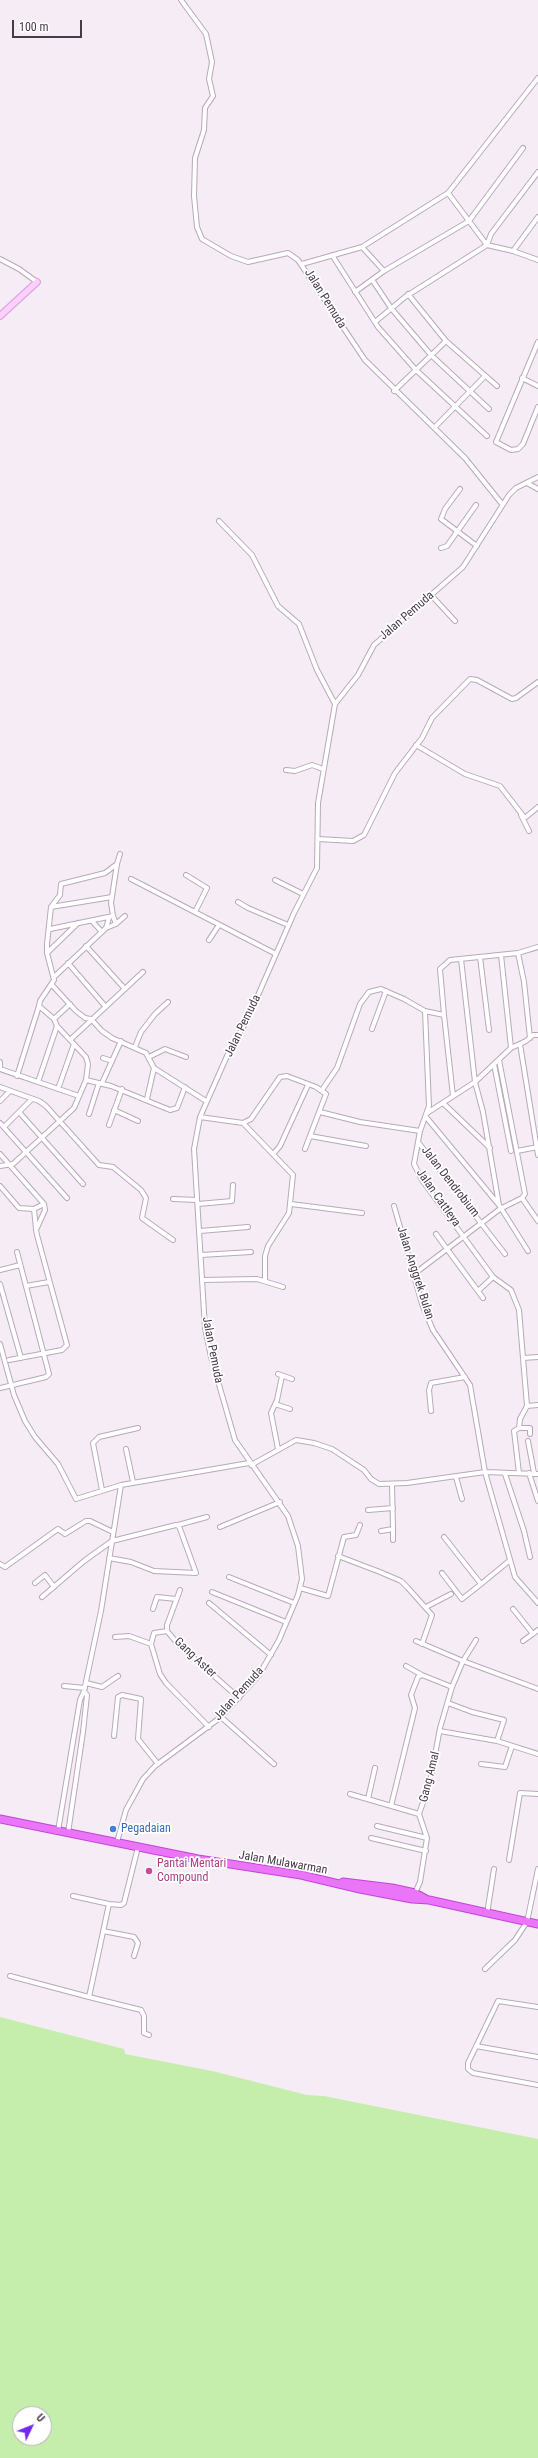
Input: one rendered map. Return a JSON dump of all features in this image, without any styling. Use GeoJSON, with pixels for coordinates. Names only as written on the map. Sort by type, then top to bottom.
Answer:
{"type":"FeatureCollection","features":[{"type":"Feature","properties":{"kind":"highway","name":"Jalan Mulawarman"},"geometry":{"type":"LineString","coordinates":[[0,1819],[267,1871],[302,1875],[321,1880],[391,1891]]}},
{"type":"Feature","properties":{"kind":"highway"},"geometry":{"type":"LineString","coordinates":[[391,1891],[416,1894],[429,1900]]}},
{"type":"Feature","properties":{"kind":"highway"},"geometry":{"type":"LineString","coordinates":[[391,1891],[412,1899],[429,1900],[486,1914],[538,1924]]}},
{"type":"Feature","properties":{"kind":"street"},"geometry":{"type":"LineString","coordinates":[[181,0],[206,34],[212,62],[208,79],[213,96],[206,108],[204,130],[195,158],[194,196],[200,235],[202,239],[231,256],[248,262],[288,253],[302,264],[362,246],[448,193],[538,78]]}},
{"type":"Feature","properties":{"kind":"street"},"geometry":{"type":"LineString","coordinates":[[356,292],[373,281],[384,271],[469,221],[523,148]]}},
{"type":"Feature","properties":{"kind":"street"},"geometry":{"type":"LineString","coordinates":[[375,322],[408,294],[487,245],[491,234],[538,172]]}},
{"type":"Feature","properties":{"kind":"street"},"geometry":{"type":"LineString","coordinates":[[448,193],[487,245],[513,251],[538,260]]}},
{"type":"Feature","properties":{"kind":"street"},"geometry":{"type":"LineString","coordinates":[[513,251],[538,217]]}},
{"type":"Feature","properties":{"kind":"street"},"geometry":{"type":"LineString","coordinates":[[362,246],[384,271]]}},
{"type":"Feature","properties":{"kind":"street"},"geometry":{"type":"LineString","coordinates":[[332,255],[375,322],[416,370],[487,436]]}},
{"type":"Feature","properties":{"kind":"street"},"geometry":{"type":"LineString","coordinates":[[0,259],[20,269],[37,282],[0,316]]}},
{"type":"Feature","properties":{"kind":"street","name":"Jalan Pemuda"},"geometry":{"type":"LineString","coordinates":[[117,1842],[126,1810],[143,1779],[158,1764],[210,1727],[239,1698],[259,1675],[271,1655],[300,1588],[302,1561],[288,1516],[280,1502],[250,1464],[235,1440],[224,1408],[205,1328],[194,1149],[200,1117],[206,1101],[248,1018],[288,925],[317,868],[318,803],[335,704],[358,675],[374,645],[463,567],[502,504],[465,458],[435,427],[394,391],[365,360],[340,325],[302,264]]}},
{"type":"Feature","properties":{"kind":"street"},"geometry":{"type":"LineString","coordinates":[[373,281],[391,308],[431,355],[489,409]]}},
{"type":"Feature","properties":{"kind":"street"},"geometry":{"type":"LineString","coordinates":[[408,294],[446,341],[497,386]]}},
{"type":"Feature","properties":{"kind":"street"},"geometry":{"type":"LineString","coordinates":[[394,391],[446,341]]}},
{"type":"Feature","properties":{"kind":"street"},"geometry":{"type":"LineString","coordinates":[[538,342],[496,442],[515,450],[523,444],[538,407]]}},
{"type":"Feature","properties":{"kind":"street"},"geometry":{"type":"LineString","coordinates":[[435,427],[485,376]]}},
{"type":"Feature","properties":{"kind":"street"},"geometry":{"type":"LineString","coordinates":[[522,378],[538,386]]}},
{"type":"Feature","properties":{"kind":"street"},"geometry":{"type":"LineString","coordinates":[[502,504],[516,488],[538,477]]}},
{"type":"Feature","properties":{"kind":"street"},"geometry":{"type":"LineString","coordinates":[[527,482],[538,489]]}},
{"type":"Feature","properties":{"kind":"street"},"geometry":{"type":"LineString","coordinates":[[460,489],[445,509],[441,519],[477,546]]}},
{"type":"Feature","properties":{"kind":"street"},"geometry":{"type":"LineString","coordinates":[[441,548],[445,548],[476,505]]}},
{"type":"Feature","properties":{"kind":"street"},"geometry":{"type":"LineString","coordinates":[[218,521],[252,555],[278,606],[299,624],[317,670],[335,704]]}},
{"type":"Feature","properties":{"kind":"street"},"geometry":{"type":"LineString","coordinates":[[431,595],[455,621]]}},
{"type":"Feature","properties":{"kind":"street"},"geometry":{"type":"LineString","coordinates":[[318,840],[353,841],[364,835],[395,773],[416,745],[432,718],[470,679],[477,680],[512,699],[516,698],[538,682]]}},
{"type":"Feature","properties":{"kind":"street"},"geometry":{"type":"LineString","coordinates":[[416,745],[465,774],[500,786],[529,831]]}},
{"type":"Feature","properties":{"kind":"street"},"geometry":{"type":"LineString","coordinates":[[286,770],[295,771],[312,765],[323,769]]}},
{"type":"Feature","properties":{"kind":"street"},"geometry":{"type":"LineString","coordinates":[[520,815],[526,817],[538,807]]}},
{"type":"Feature","properties":{"kind":"street"},"geometry":{"type":"LineString","coordinates":[[533,812],[538,815]]}},
{"type":"Feature","properties":{"kind":"street"},"geometry":{"type":"LineString","coordinates":[[106,928],[111,917],[115,874],[120,854]]}},
{"type":"Feature","properties":{"kind":"street"},"geometry":{"type":"LineString","coordinates":[[104,873],[117,864]]}},
{"type":"Feature","properties":{"kind":"street"},"geometry":{"type":"LineString","coordinates":[[62,905],[59,888],[64,883],[104,873],[115,874]]}},
{"type":"Feature","properties":{"kind":"street"},"geometry":{"type":"LineString","coordinates":[[186,875],[207,888],[195,912]]}},
{"type":"Feature","properties":{"kind":"street"},"geometry":{"type":"LineString","coordinates":[[131,879],[276,954]]}},
{"type":"Feature","properties":{"kind":"street"},"geometry":{"type":"LineString","coordinates":[[275,880],[303,894]]}},
{"type":"Feature","properties":{"kind":"street"},"geometry":{"type":"LineString","coordinates":[[17,1076],[40,1001],[52,985],[54,977],[47,953],[51,908],[60,895]]}},
{"type":"Feature","properties":{"kind":"street"},"geometry":{"type":"LineString","coordinates":[[51,908],[112,897]]}},
{"type":"Feature","properties":{"kind":"street"},"geometry":{"type":"LineString","coordinates":[[238,902],[288,925]]}},
{"type":"Feature","properties":{"kind":"street"},"geometry":{"type":"LineString","coordinates":[[54,977],[101,931],[116,924],[125,916]]}},
{"type":"Feature","properties":{"kind":"street"},"geometry":{"type":"LineString","coordinates":[[50,929],[78,922],[111,917]]}},
{"type":"Feature","properties":{"kind":"street"},"geometry":{"type":"LineString","coordinates":[[111,917],[116,924]]}},
{"type":"Feature","properties":{"kind":"street"},"geometry":{"type":"LineString","coordinates":[[92,921],[101,931]]}},
{"type":"Feature","properties":{"kind":"street"},"geometry":{"type":"LineString","coordinates":[[47,953],[78,922]]}},
{"type":"Feature","properties":{"kind":"street"},"geometry":{"type":"LineString","coordinates":[[209,940],[219,925]]}},
{"type":"Feature","properties":{"kind":"street"},"geometry":{"type":"LineString","coordinates":[[86,946],[125,988]]}},
{"type":"Feature","properties":{"kind":"street"},"geometry":{"type":"LineString","coordinates":[[453,1096],[440,969],[450,960],[518,953],[538,947]]}},
{"type":"Feature","properties":{"kind":"street"},"geometry":{"type":"LineString","coordinates":[[518,953],[524,982],[530,1038]]}},
{"type":"Feature","properties":{"kind":"street"},"geometry":{"type":"LineString","coordinates":[[501,955],[511,1048]]}},
{"type":"Feature","properties":{"kind":"street"},"geometry":{"type":"LineString","coordinates":[[480,957],[489,1030]]}},
{"type":"Feature","properties":{"kind":"street"},"geometry":{"type":"LineString","coordinates":[[461,959],[475,1082],[490,1148],[500,1207]]}},
{"type":"Feature","properties":{"kind":"street"},"geometry":{"type":"LineString","coordinates":[[68,963],[105,1006]]}},
{"type":"Feature","properties":{"kind":"street"},"geometry":{"type":"LineString","coordinates":[[58,1089],[72,1042],[91,1019],[143,972]]}},
{"type":"Feature","properties":{"kind":"street"},"geometry":{"type":"LineString","coordinates":[[52,985],[70,1004],[86,1018],[91,1019],[112,1038],[135,1047],[148,1057],[154,1068],[206,1101]]}},
{"type":"Feature","properties":{"kind":"street"},"geometry":{"type":"LineString","coordinates":[[322,1090],[337,1068],[364,997],[374,990],[386,991],[425,1011],[444,1015]]}},
{"type":"Feature","properties":{"kind":"street"},"geometry":{"type":"LineString","coordinates":[[372,1029],[386,991]]}},
{"type":"Feature","properties":{"kind":"street"},"geometry":{"type":"LineString","coordinates":[[135,1047],[141,1032],[155,1014],[168,1002]]}},
{"type":"Feature","properties":{"kind":"street"},"geometry":{"type":"LineString","coordinates":[[54,1019],[70,1004]]}},
{"type":"Feature","properties":{"kind":"street"},"geometry":{"type":"LineString","coordinates":[[0,1166],[9,1165],[26,1152],[74,1108],[86,1080],[88,1060],[57,1026],[54,1019],[39,1006]]}},
{"type":"Feature","properties":{"kind":"street"},"geometry":{"type":"LineString","coordinates":[[418,1142],[420,1131],[428,1113],[425,1011]]}},
{"type":"Feature","properties":{"kind":"street"},"geometry":{"type":"LineString","coordinates":[[38,1082],[57,1026]]}},
{"type":"Feature","properties":{"kind":"street"},"geometry":{"type":"LineString","coordinates":[[428,1113],[475,1082],[511,1048],[538,1035]]}},
{"type":"Feature","properties":{"kind":"street"},"geometry":{"type":"LineString","coordinates":[[89,1114],[101,1083],[121,1041]]}},
{"type":"Feature","properties":{"kind":"street"},"geometry":{"type":"LineString","coordinates":[[520,1044],[538,1155]]}},
{"type":"Feature","properties":{"kind":"street"},"geometry":{"type":"LineString","coordinates":[[148,1057],[166,1049],[186,1057]]}},
{"type":"Feature","properties":{"kind":"street"},"geometry":{"type":"LineString","coordinates":[[103,1058],[112,1060]]}},
{"type":"Feature","properties":{"kind":"street"},"geometry":{"type":"LineString","coordinates":[[414,1274],[482,1223],[500,1207],[522,1198],[525,1194],[499,1060]]}},
{"type":"Feature","properties":{"kind":"street"},"geometry":{"type":"LineString","coordinates":[[0,1062],[0,1069],[79,1096]]}},
{"type":"Feature","properties":{"kind":"street"},"geometry":{"type":"LineString","coordinates":[[494,1064],[511,1151]]}},
{"type":"Feature","properties":{"kind":"street"},"geometry":{"type":"LineString","coordinates":[[147,1099],[154,1068]]}},
{"type":"Feature","properties":{"kind":"street"},"geometry":{"type":"LineString","coordinates":[[200,1117],[243,1123],[251,1119],[280,1077],[287,1076],[322,1090],[326,1094],[305,1149]]}},
{"type":"Feature","properties":{"kind":"street"},"geometry":{"type":"LineString","coordinates":[[86,1080],[122,1090],[147,1099],[170,1110],[174,1110],[185,1087]]}},
{"type":"Feature","properties":{"kind":"street"},"geometry":{"type":"LineString","coordinates":[[274,1153],[280,1146],[308,1085]]}},
{"type":"Feature","properties":{"kind":"street"},"geometry":{"type":"LineString","coordinates":[[0,1087],[46,1106],[99,1165],[113,1167],[141,1190],[146,1198],[142,1218],[174,1240]]}},
{"type":"Feature","properties":{"kind":"street"},"geometry":{"type":"LineString","coordinates":[[108,1125],[122,1090]]}},
{"type":"Feature","properties":{"kind":"street"},"geometry":{"type":"LineString","coordinates":[[0,1101],[10,1092]]}},
{"type":"Feature","properties":{"kind":"street"},"geometry":{"type":"LineString","coordinates":[[32,1099],[19,1112],[2,1125],[67,1198]]}},
{"type":"Feature","properties":{"kind":"street"},"geometry":{"type":"LineString","coordinates":[[443,1103],[490,1148]]}},
{"type":"Feature","properties":{"kind":"street"},"geometry":{"type":"LineString","coordinates":[[114,1110],[138,1120]]}},
{"type":"Feature","properties":{"kind":"street"},"geometry":{"type":"LineString","coordinates":[[19,1112],[83,1184]]}},
{"type":"Feature","properties":{"kind":"street"},"geometry":{"type":"LineString","coordinates":[[320,1112],[360,1122],[420,1131]]}},
{"type":"Feature","properties":{"kind":"street"},"geometry":{"type":"LineString","coordinates":[[426,1117],[500,1207],[528,1251]]}},
{"type":"Feature","properties":{"kind":"street"},"geometry":{"type":"LineString","coordinates":[[243,1123],[274,1153],[293,1175],[291,1204],[285,1222],[268,1246],[264,1265],[265,1280]]}},
{"type":"Feature","properties":{"kind":"street"},"geometry":{"type":"LineString","coordinates":[[310,1136],[366,1146]]}},
{"type":"Feature","properties":{"kind":"street","name":"Jalan Cattleya"},"geometry":{"type":"LineString","coordinates":[[418,1142],[414,1164],[422,1180],[465,1236],[493,1277],[511,1290],[514,1296],[519,1310],[527,1406]]}},
{"type":"Feature","properties":{"kind":"street","name":"Jalan Dendrobium"},"geometry":{"type":"LineString","coordinates":[[418,1142],[505,1254]]}},
{"type":"Feature","properties":{"kind":"street"},"geometry":{"type":"LineString","coordinates":[[517,1151],[537,1147]]}},
{"type":"Feature","properties":{"kind":"street"},"geometry":{"type":"LineString","coordinates":[[0,1154],[44,1204],[45,1210],[36,1230]]}},
{"type":"Feature","properties":{"kind":"street"},"geometry":{"type":"LineString","coordinates":[[173,1199],[198,1202],[232,1201],[233,1185]]}},
{"type":"Feature","properties":{"kind":"street"},"geometry":{"type":"LineString","coordinates":[[0,1186],[19,1208],[34,1210],[44,1204]]}},
{"type":"Feature","properties":{"kind":"street"},"geometry":{"type":"LineString","coordinates":[[522,1198],[538,1221]]}},
{"type":"Feature","properties":{"kind":"street"},"geometry":{"type":"LineString","coordinates":[[291,1204],[362,1213]]}},
{"type":"Feature","properties":{"kind":"street","name":"Jalan Anggrek Bulan"},"geometry":{"type":"LineString","coordinates":[[394,1206],[414,1274],[433,1330],[470,1385],[485,1472],[509,1562],[515,1577],[538,1603]]}},
{"type":"Feature","properties":{"kind":"street"},"geometry":{"type":"LineString","coordinates":[[9,1360],[65,1349],[67,1345],[36,1230],[34,1210]]}},
{"type":"Feature","properties":{"kind":"street"},"geometry":{"type":"LineString","coordinates":[[200,1231],[248,1226]]}},
{"type":"Feature","properties":{"kind":"street"},"geometry":{"type":"LineString","coordinates":[[436,1234],[483,1298]]}},
{"type":"Feature","properties":{"kind":"street"},"geometry":{"type":"LineString","coordinates":[[0,1388],[48,1375],[50,1371],[17,1252]]}},
{"type":"Feature","properties":{"kind":"street"},"geometry":{"type":"LineString","coordinates":[[201,1255],[251,1252]]}},
{"type":"Feature","properties":{"kind":"street"},"geometry":{"type":"LineString","coordinates":[[0,1270],[20,1265]]}},
{"type":"Feature","properties":{"kind":"street"},"geometry":{"type":"LineString","coordinates":[[478,1291],[493,1277]]}},
{"type":"Feature","properties":{"kind":"street"},"geometry":{"type":"LineString","coordinates":[[202,1280],[265,1280],[283,1287]]}},
{"type":"Feature","properties":{"kind":"street"},"geometry":{"type":"LineString","coordinates":[[26,1286],[49,1282]]}},
{"type":"Feature","properties":{"kind":"street"},"geometry":{"type":"LineString","coordinates":[[0,1284],[22,1358]]}},
{"type":"Feature","properties":{"kind":"street"},"geometry":{"type":"LineString","coordinates":[[0,1344],[11,1384],[25,1421],[35,1437],[58,1464],[76,1499],[133,1482],[250,1464],[296,1440],[314,1443],[347,1458],[364,1470],[376,1483],[392,1484],[456,1477],[485,1472],[505,1474],[536,1474],[528,1441]]}},
{"type":"Feature","properties":{"kind":"street"},"geometry":{"type":"LineString","coordinates":[[523,1358],[538,1357]]}},
{"type":"Feature","properties":{"kind":"street"},"geometry":{"type":"LineString","coordinates":[[278,1449],[271,1413],[276,1404],[280,1375],[292,1379]]}},
{"type":"Feature","properties":{"kind":"street"},"geometry":{"type":"LineString","coordinates":[[431,1411],[429,1390],[431,1383],[465,1377]]}},
{"type":"Feature","properties":{"kind":"street"},"geometry":{"type":"LineString","coordinates":[[276,1404],[290,1409]]}},
{"type":"Feature","properties":{"kind":"street"},"geometry":{"type":"LineString","coordinates":[[519,1428],[520,1419],[527,1406],[538,1405]]}},
{"type":"Feature","properties":{"kind":"street"},"geometry":{"type":"LineString","coordinates":[[102,1490],[93,1443],[99,1437],[138,1428]]}},
{"type":"Feature","properties":{"kind":"street"},"geometry":{"type":"LineString","coordinates":[[519,1473],[514,1432],[519,1428],[530,1428],[530,1434]]}},
{"type":"Feature","properties":{"kind":"street"},"geometry":{"type":"LineString","coordinates":[[126,1449],[133,1482]]}},
{"type":"Feature","properties":{"kind":"street"},"geometry":{"type":"LineString","coordinates":[[529,1473],[538,1501]]}},
{"type":"Feature","properties":{"kind":"street"},"geometry":{"type":"LineString","coordinates":[[505,1474],[530,1557]]}},
{"type":"Feature","properties":{"kind":"street"},"geometry":{"type":"LineString","coordinates":[[456,1477],[462,1499]]}},
{"type":"Feature","properties":{"kind":"street"},"geometry":{"type":"LineString","coordinates":[[392,1484],[393,1540]]}},
{"type":"Feature","properties":{"kind":"street"},"geometry":{"type":"LineString","coordinates":[[58,1831],[80,1700],[85,1687],[101,1611],[121,1485]]}},
{"type":"Feature","properties":{"kind":"street"},"geometry":{"type":"LineString","coordinates":[[220,1527],[280,1502]]}},
{"type":"Feature","properties":{"kind":"street"},"geometry":{"type":"LineString","coordinates":[[368,1510],[393,1508]]}},
{"type":"Feature","properties":{"kind":"street"},"geometry":{"type":"LineString","coordinates":[[42,1597],[112,1541],[207,1517]]}},
{"type":"Feature","properties":{"kind":"street"},"geometry":{"type":"LineString","coordinates":[[0,1571],[58,1529],[65,1534],[86,1521],[90,1521],[113,1532]]}},
{"type":"Feature","properties":{"kind":"street"},"geometry":{"type":"LineString","coordinates":[[109,1558],[131,1562],[154,1571],[196,1573],[178,1525]]}},
{"type":"Feature","properties":{"kind":"street"},"geometry":{"type":"LineString","coordinates":[[300,1588],[328,1596],[344,1537],[356,1535],[360,1525]]}},
{"type":"Feature","properties":{"kind":"street"},"geometry":{"type":"LineString","coordinates":[[381,1531],[393,1529]]}},
{"type":"Feature","properties":{"kind":"street"},"geometry":{"type":"LineString","coordinates":[[444,1537],[481,1584]]}},
{"type":"Feature","properties":{"kind":"street"},"geometry":{"type":"LineString","coordinates":[[338,1556],[401,1581],[426,1607],[432,1615],[422,1644]]}},
{"type":"Feature","properties":{"kind":"street"},"geometry":{"type":"LineString","coordinates":[[442,1573],[462,1599],[509,1562]]}},
{"type":"Feature","properties":{"kind":"street"},"geometry":{"type":"LineString","coordinates":[[0,1564],[4,1568]]}},
{"type":"Feature","properties":{"kind":"street"},"geometry":{"type":"LineString","coordinates":[[36,1583],[45,1575],[54,1587]]}},
{"type":"Feature","properties":{"kind":"street"},"geometry":{"type":"LineString","coordinates":[[229,1578],[294,1603]]}},
{"type":"Feature","properties":{"kind":"street","name":"Gang Aster"},"geometry":{"type":"LineString","coordinates":[[180,1590],[166,1626],[167,1631],[178,1644],[239,1698]]}},
{"type":"Feature","properties":{"kind":"street"},"geometry":{"type":"LineString","coordinates":[[212,1592],[286,1622]]}},
{"type":"Feature","properties":{"kind":"street"},"geometry":{"type":"LineString","coordinates":[[426,1607],[451,1594]]}},
{"type":"Feature","properties":{"kind":"street"},"geometry":{"type":"LineString","coordinates":[[153,1609],[157,1597],[176,1599]]}},
{"type":"Feature","properties":{"kind":"street"},"geometry":{"type":"LineString","coordinates":[[209,1603],[271,1655]]}},
{"type":"Feature","properties":{"kind":"street"},"geometry":{"type":"LineString","coordinates":[[513,1609],[533,1634]]}},
{"type":"Feature","properties":{"kind":"street"},"geometry":{"type":"LineString","coordinates":[[522,1641],[538,1630]]}},
{"type":"Feature","properties":{"kind":"street"},"geometry":{"type":"LineString","coordinates":[[167,1631],[154,1632],[151,1644],[160,1674],[166,1684],[210,1727]]}},
{"type":"Feature","properties":{"kind":"street"},"geometry":{"type":"LineString","coordinates":[[115,1636],[129,1636],[151,1644]]}},
{"type":"Feature","properties":{"kind":"street","name":"Gang Amal"},"geometry":{"type":"LineString","coordinates":[[416,1894],[426,1851],[427,1838],[419,1814],[430,1782],[440,1731],[452,1687],[462,1661],[476,1640]]}},
{"type":"Feature","properties":{"kind":"street"},"geometry":{"type":"LineString","coordinates":[[416,1641],[462,1661],[538,1689]]}},
{"type":"Feature","properties":{"kind":"street"},"geometry":{"type":"LineString","coordinates":[[406,1666],[422,1675],[452,1687]]}},
{"type":"Feature","properties":{"kind":"street"},"geometry":{"type":"LineString","coordinates":[[391,1806],[415,1708],[412,1695],[418,1677],[422,1675]]}},
{"type":"Feature","properties":{"kind":"street"},"geometry":{"type":"LineString","coordinates":[[64,1686],[102,1688],[118,1676]]}},
{"type":"Feature","properties":{"kind":"street"},"geometry":{"type":"LineString","coordinates":[[68,1833],[83,1732],[87,1695],[85,1687]]}},
{"type":"Feature","properties":{"kind":"street"},"geometry":{"type":"LineString","coordinates":[[114,1736],[118,1697],[122,1695],[141,1699],[138,1739],[158,1764]]}},
{"type":"Feature","properties":{"kind":"street"},"geometry":{"type":"LineString","coordinates":[[448,1703],[472,1712],[504,1720],[497,1741]]}},
{"type":"Feature","properties":{"kind":"street"},"geometry":{"type":"LineString","coordinates":[[221,1717],[274,1764]]}},
{"type":"Feature","properties":{"kind":"street"},"geometry":{"type":"LineString","coordinates":[[440,1731],[497,1741],[538,1754]]}},
{"type":"Feature","properties":{"kind":"street"},"geometry":{"type":"LineString","coordinates":[[481,1764],[505,1767],[512,1746]]}},
{"type":"Feature","properties":{"kind":"street"},"geometry":{"type":"LineString","coordinates":[[368,1799],[375,1768]]}},
{"type":"Feature","properties":{"kind":"street"},"geometry":{"type":"LineString","coordinates":[[509,1860],[520,1792],[538,1794]]}},
{"type":"Feature","properties":{"kind":"street"},"geometry":{"type":"LineString","coordinates":[[350,1794],[419,1814]]}},
{"type":"Feature","properties":{"kind":"street"},"geometry":{"type":"LineString","coordinates":[[377,1826],[427,1838]]}},
{"type":"Feature","properties":{"kind":"street"},"geometry":{"type":"LineString","coordinates":[[371,1838],[426,1851]]}},
{"type":"Feature","properties":{"kind":"street"},"geometry":{"type":"LineString","coordinates":[[73,1896],[109,1904],[121,1905],[124,1902],[138,1847]]}},
{"type":"Feature","properties":{"kind":"street"},"geometry":{"type":"LineString","coordinates":[[486,1914],[494,1869]]}},
{"type":"Feature","properties":{"kind":"street"},"geometry":{"type":"LineString","coordinates":[[485,1969],[515,1940],[527,1922],[538,1869]]}},
{"type":"Feature","properties":{"kind":"street"},"geometry":{"type":"LineString","coordinates":[[89,1997],[109,1904]]}},
{"type":"Feature","properties":{"kind":"street"},"geometry":{"type":"LineString","coordinates":[[103,1930],[134,1937],[138,1943],[134,1956]]}},
{"type":"Feature","properties":{"kind":"street"},"geometry":{"type":"LineString","coordinates":[[10,1976],[141,2010],[144,2016],[144,2033],[149,2035]]}},
{"type":"Feature","properties":{"kind":"street"},"geometry":{"type":"LineString","coordinates":[[538,2007],[498,2001],[468,2063],[468,2069],[473,2073],[538,2085]]}},
{"type":"Feature","properties":{"kind":"street"},"geometry":{"type":"LineString","coordinates":[[476,2046],[538,2057]]}},
{"type":"Feature","properties":{"kind":"shaded area"},"geometry":{"type":"Polygon","coordinates":[[[0,2017],[124,2049],[125,2054],[212,2071],[307,2095],[324,2096],[538,2139],[538,2458],[0,2458],[0,2017]]]}},
{"type":"Feature","properties":{"kind":"place","name":"Pegadaian"},"geometry":{"type":"Point","coordinates":[113,1829]}},
{"type":"Feature","properties":{"kind":"place","name":"Pantai Mentari Compound"},"geometry":{"type":"Point","coordinates":[149,1871]}}]}
